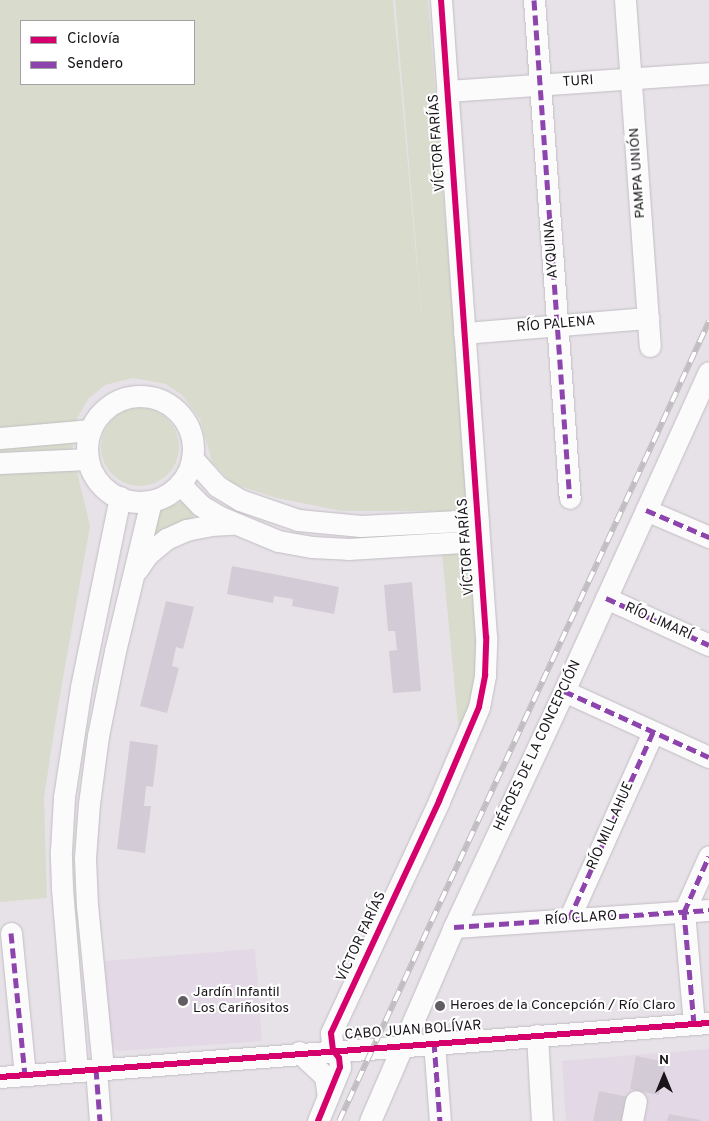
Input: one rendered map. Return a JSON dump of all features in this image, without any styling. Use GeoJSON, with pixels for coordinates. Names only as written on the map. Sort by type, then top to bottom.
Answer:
{"type":"FeatureCollection","features":[{"type":"Feature","properties":{"kind":"street","name":"VÍCTOR FARÍAS"},"geometry":{"type":"LineString","coordinates":[[336,1054],[331,1033],[439,801],[479,707],[485,676],[486,637],[441,0]]}},
{"type":"Feature","properties":{"kind":"street","name":"AYQUINA"},"geometry":{"type":"LineString","coordinates":[[534,0],[570,498]]}},
{"type":"Feature","properties":{"kind":"street","name":"PAMPA UNIÓN"},"geometry":{"type":"LineString","coordinates":[[625,0],[650,346]]}},
{"type":"Feature","properties":{"kind":"street","name":"TURI"},"geometry":{"type":"LineString","coordinates":[[447,91],[709,73]]}},
{"type":"Feature","properties":{"kind":"street","name":"RÍO PALENA"},"geometry":{"type":"LineString","coordinates":[[464,333],[648,318]]}},
{"type":"Feature","properties":{"kind":"street","name":"HÉROES DE LA CONCEPCIÓN"},"geometry":{"type":"LineString","coordinates":[[370,1121],[454,927],[709,372]]}},
{"type":"Feature","properties":{"kind":"street"},"geometry":{"type":"LineString","coordinates":[[138,395],[155,398],[171,405],[184,418],[192,434],[192,458],[189,469],[180,484],[164,496],[138,502],[120,497],[102,485],[94,475],[86,451],[96,419],[107,407],[121,399],[138,395]]}},
{"type":"Feature","properties":{"kind":"street"},"geometry":{"type":"LineString","coordinates":[[0,438],[91,430]]}},
{"type":"Feature","properties":{"kind":"street"},"geometry":{"type":"LineString","coordinates":[[192,458],[217,486],[240,500],[298,520],[326,524],[377,525],[478,520]]}},
{"type":"Feature","properties":{"kind":"street"},"geometry":{"type":"LineString","coordinates":[[0,463],[88,459]]}},
{"type":"Feature","properties":{"kind":"street"},"geometry":{"type":"LineString","coordinates":[[180,484],[200,505],[237,524],[278,541],[312,547],[348,549],[479,541]]}},
{"type":"Feature","properties":{"kind":"street"},"geometry":{"type":"LineString","coordinates":[[100,1121],[62,887],[61,851],[64,797],[81,687],[120,497]]}},
{"type":"Feature","properties":{"kind":"street"},"geometry":{"type":"LineString","coordinates":[[92,1069],[91,955],[85,858],[98,736],[151,500]]}},
{"type":"Feature","properties":{"kind":"street"},"geometry":{"type":"LineString","coordinates":[[646,510],[709,537]]}},
{"type":"Feature","properties":{"kind":"street"},"geometry":{"type":"LineString","coordinates":[[134,574],[147,555],[166,539],[186,530],[210,525],[237,524]]}},
{"type":"Feature","properties":{"kind":"street"},"geometry":{"type":"LineString","coordinates":[[377,525],[378,547]]}},
{"type":"Feature","properties":{"kind":"street","name":"RÍO LIMARÍ"},"geometry":{"type":"LineString","coordinates":[[606,598],[709,645]]}},
{"type":"Feature","properties":{"kind":"street"},"geometry":{"type":"LineString","coordinates":[[564,691],[709,758]]}},
{"type":"Feature","properties":{"kind":"street","name":"RÍO MILLAHUE"},"geometry":{"type":"LineString","coordinates":[[569,919],[653,732]]}},
{"type":"Feature","properties":{"kind":"street"},"geometry":{"type":"LineString","coordinates":[[701,1023],[684,912],[709,856]]}},
{"type":"Feature","properties":{"kind":"street","name":"RÍO CLARO"},"geometry":{"type":"LineString","coordinates":[[454,927],[709,910]]}},
{"type":"Feature","properties":{"kind":"street"},"geometry":{"type":"LineString","coordinates":[[11,933],[24,1075]]}},
{"type":"Feature","properties":{"kind":"street","name":"CABO JUAN BOLÍVAR"},"geometry":{"type":"LineString","coordinates":[[0,1077],[299,1052],[336,1054],[434,1042],[701,1023]]}},
{"type":"Feature","properties":{"kind":"street"},"geometry":{"type":"LineString","coordinates":[[537,1035],[542,1121]]}},
{"type":"Feature","properties":{"kind":"street"},"geometry":{"type":"LineString","coordinates":[[434,1042],[440,1121]]}},
{"type":"Feature","properties":{"kind":"street"},"geometry":{"type":"LineString","coordinates":[[299,1052],[325,1076],[328,1083],[328,1096]]}},
{"type":"Feature","properties":{"kind":"street"},"geometry":{"type":"LineString","coordinates":[[318,1121],[340,1067],[336,1054]]}},
{"type":"Feature","properties":{"kind":"shaded area","name":"Jardín Infantil Los Cariñositos"},"geometry":{"type":"Polygon","coordinates":[[[255,949],[262,1041],[117,1051],[111,1044],[104,961],[255,949]]]}},
{"type":"Feature","properties":{"kind":"shaded area"},"geometry":{"type":"Polygon","coordinates":[[[709,1049],[709,1121],[566,1121],[562,1061],[709,1049]]]}},
{"type":"Feature","properties":{"kind":"green space"},"geometry":{"type":"Polygon","coordinates":[[[0,0],[393,0],[425,352],[395,0],[428,0],[480,658],[478,692],[459,733],[438,511],[342,511],[277,498],[233,484],[212,462],[200,419],[182,395],[166,384],[133,378],[105,385],[88,399],[76,421],[72,451],[90,526],[57,712],[44,798],[47,898],[0,902],[0,0]]]}},
{"type":"Feature","properties":{"kind":"green space"},"geometry":{"type":"Polygon","coordinates":[[[140,408],[155,411],[167,420],[176,432],[179,447],[176,462],[167,474],[155,483],[140,486],[125,483],[113,474],[104,462],[101,447],[104,432],[113,420],[125,411],[140,408]]]}},
{"type":"Feature","properties":{"kind":"green space"},"geometry":{"type":"Polygon","coordinates":[[[185,502],[195,512],[193,518],[154,535],[150,533],[157,511],[185,502]]]}},
{"type":"Feature","properties":{"kind":"building"},"geometry":{"type":"Polygon","coordinates":[[[232,566],[339,587],[334,614],[292,606],[293,599],[274,596],[273,603],[227,594],[232,566]]]}},
{"type":"Feature","properties":{"kind":"building"},"geometry":{"type":"Polygon","coordinates":[[[412,582],[421,691],[393,693],[389,651],[397,650],[395,631],[388,631],[384,585],[412,582]]]}},
{"type":"Feature","properties":{"kind":"building"},"geometry":{"type":"Polygon","coordinates":[[[166,601],[194,607],[183,649],[176,647],[172,666],[179,668],[167,713],[140,706],[166,601]]]}},
{"type":"Feature","properties":{"kind":"building"},"geometry":{"type":"Polygon","coordinates":[[[130,741],[158,745],[153,787],[146,786],[144,806],[151,806],[145,853],[117,849],[130,741]]]}},
{"type":"Feature","properties":{"kind":"building"},"geometry":{"type":"Polygon","coordinates":[[[636,1056],[665,1062],[659,1095],[630,1089],[636,1056]]]}},
{"type":"Feature","properties":{"kind":"building"},"geometry":{"type":"Polygon","coordinates":[[[599,1091],[628,1097],[623,1121],[593,1121],[599,1091]]]}},
{"type":"Feature","properties":{"kind":"building"},"geometry":{"type":"Polygon","coordinates":[[[669,1114],[700,1120],[700,1121],[667,1121],[669,1114]]]}},
{"type":"Feature","properties":{"kind":"railway"},"geometry":{"type":"LineString","coordinates":[[339,1121],[709,321]]}},
{"type":"Feature","properties":{"kind":"marked path"},"geometry":{"type":"LineString","coordinates":[[534,0],[570,498]]}},
{"type":"Feature","properties":{"kind":"marked path"},"geometry":{"type":"LineString","coordinates":[[646,510],[709,537]]}},
{"type":"Feature","properties":{"kind":"marked path"},"geometry":{"type":"LineString","coordinates":[[606,598],[709,645]]}},
{"type":"Feature","properties":{"kind":"marked path"},"geometry":{"type":"LineString","coordinates":[[564,691],[709,757]]}},
{"type":"Feature","properties":{"kind":"marked path"},"geometry":{"type":"LineString","coordinates":[[569,919],[653,732]]}},
{"type":"Feature","properties":{"kind":"marked path"},"geometry":{"type":"LineString","coordinates":[[694,1024],[684,912],[709,856]]}},
{"type":"Feature","properties":{"kind":"marked path"},"geometry":{"type":"LineString","coordinates":[[454,927],[709,910]]}},
{"type":"Feature","properties":{"kind":"marked path"},"geometry":{"type":"LineString","coordinates":[[11,933],[25,1075]]}},
{"type":"Feature","properties":{"kind":"marked path"},"geometry":{"type":"LineString","coordinates":[[434,1042],[440,1121]]}},
{"type":"Feature","properties":{"kind":"marked path"},"geometry":{"type":"LineString","coordinates":[[96,1069],[100,1121]]}},
{"type":"Feature","properties":{"kind":"cycle path"},"geometry":{"type":"LineString","coordinates":[[318,1121],[340,1067],[339,1058],[333,1050],[331,1033],[439,801],[479,707],[485,675],[486,637],[441,0]]}},
{"type":"Feature","properties":{"kind":"cycle path"},"geometry":{"type":"LineString","coordinates":[[0,1077],[709,1023]]}},
{"type":"Feature","properties":{"kind":"place","name":"Jardín Infantil Los Cariñositos"},"geometry":{"type":"Point","coordinates":[183,1001]}},
{"type":"Feature","properties":{"kind":"place","name":"Heroes de la Concepción / Río Claro"},"geometry":{"type":"Point","coordinates":[440,1006]}}]}
